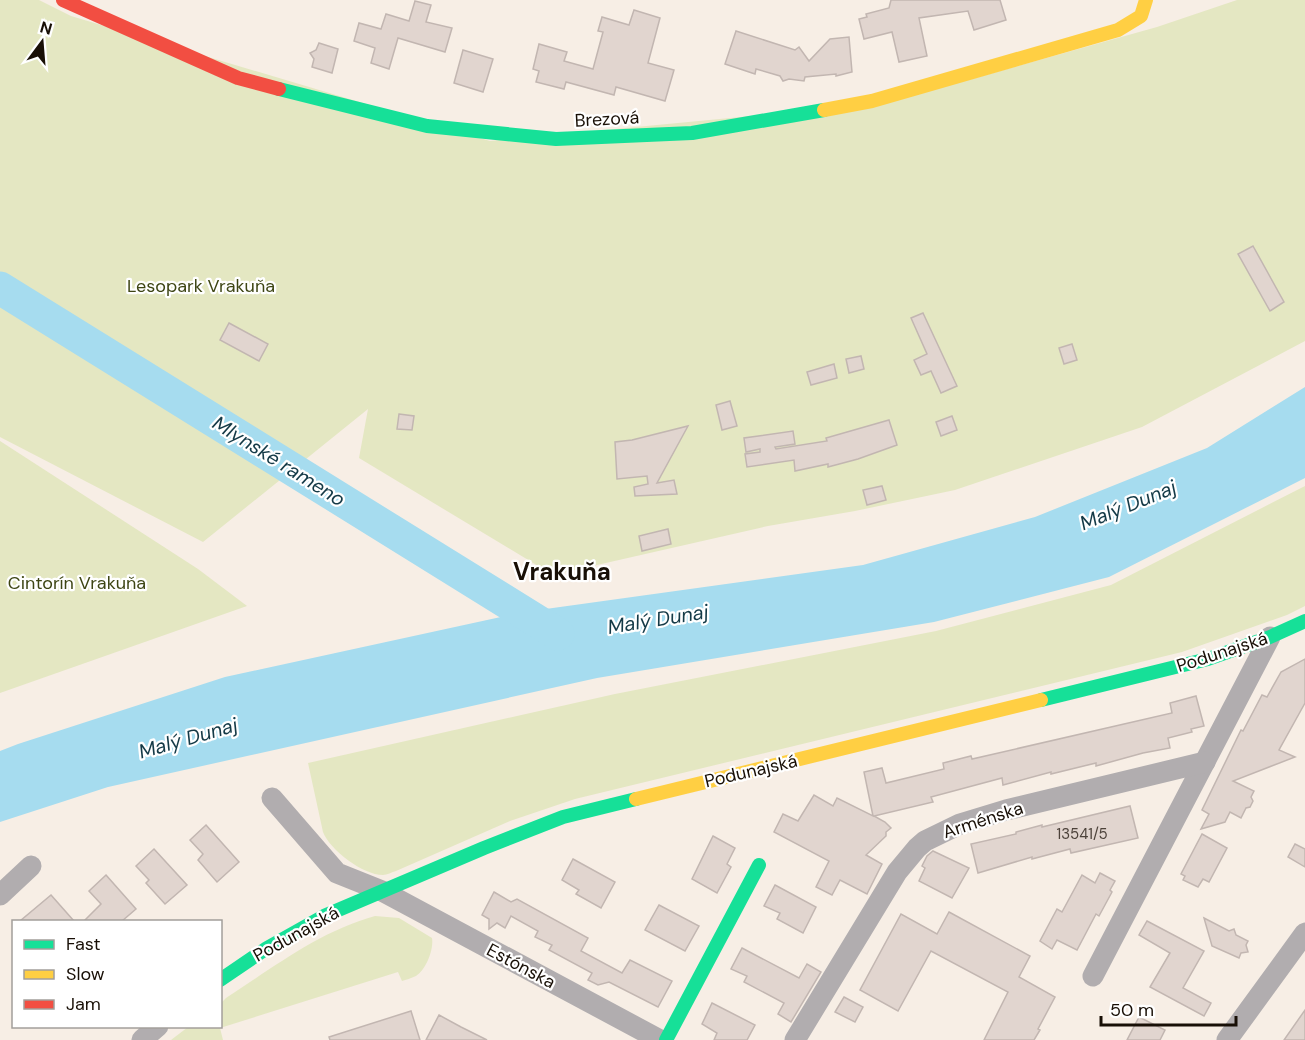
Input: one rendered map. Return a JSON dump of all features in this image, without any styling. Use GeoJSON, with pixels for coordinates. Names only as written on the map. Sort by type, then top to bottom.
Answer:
{"type":"FeatureCollection","features":[{"type":"Feature","properties":{"kind":"street","name":"Brezová"},"geometry":{"type":"LineString","coordinates":[[63,0],[238,78],[427,126],[556,140],[692,133],[872,101],[1118,30],[1140,16],[1146,0]]}},
{"type":"Feature","properties":{"kind":"street","name":"Podunajská"},"geometry":{"type":"LineString","coordinates":[[222,979],[267,948],[314,921],[484,848],[563,818],[1187,664],[1228,653],[1305,621]]}},
{"type":"Feature","properties":{"kind":"street"},"geometry":{"type":"LineString","coordinates":[[1093,976],[1270,637]]}},
{"type":"Feature","properties":{"kind":"street","name":"Arménska"},"geometry":{"type":"LineString","coordinates":[[795,1040],[897,872],[917,848],[932,837],[960,824],[1006,810],[1205,762]]}},
{"type":"Feature","properties":{"kind":"street","name":"Estónska"},"geometry":{"type":"LineString","coordinates":[[272,798],[337,873],[382,891],[660,1040]]}},
{"type":"Feature","properties":{"kind":"street"},"geometry":{"type":"LineString","coordinates":[[666,1040],[759,865]]}},
{"type":"Feature","properties":{"kind":"street"},"geometry":{"type":"LineString","coordinates":[[0,895],[31,866]]}},
{"type":"Feature","properties":{"kind":"street"},"geometry":{"type":"LineString","coordinates":[[1227,1040],[1305,933]]}},
{"type":"Feature","properties":{"kind":"street"},"geometry":{"type":"LineString","coordinates":[[142,1040],[156,1028]]}},
{"type":"Feature","properties":{"kind":"green space","name":"Lesopark Vrakuňa"},"geometry":{"type":"Polygon","coordinates":[[[0,0],[39,0],[71,16],[490,141],[886,103],[1157,27],[1237,0],[1305,0],[1305,341],[1142,427],[955,490],[768,526],[553,575],[359,458],[368,409],[203,542],[0,437],[0,0]]]}},
{"type":"Feature","properties":{"kind":"green space","name":"Cintorín Vrakuňa"},"geometry":{"type":"Polygon","coordinates":[[[0,441],[198,569],[247,606],[0,693],[0,441]]]}},
{"type":"Feature","properties":{"kind":"green space"},"geometry":{"type":"Polygon","coordinates":[[[1305,486],[1305,606],[1287,615],[1182,652],[575,799],[510,821],[385,875],[366,871],[348,860],[340,854],[323,832],[308,763],[615,694],[936,631],[1111,585],[1305,486]]]}},
{"type":"Feature","properties":{"kind":"green space"},"geometry":{"type":"Polygon","coordinates":[[[375,916],[399,918],[432,938],[432,948],[423,969],[416,976],[402,981],[398,972],[222,1027],[222,1002],[226,998],[316,940],[375,916]]]}},
{"type":"Feature","properties":{"kind":"green space"},"geometry":{"type":"Polygon","coordinates":[[[187,1028],[220,1028],[223,1040],[171,1040],[187,1028]]]}},
{"type":"Feature","properties":{"kind":"water","name":"Malý Dunaj"},"geometry":{"type":"Polygon","coordinates":[[[1305,387],[1305,478],[1109,577],[934,622],[597,678],[108,787],[0,822],[0,751],[18,744],[225,677],[524,612],[863,565],[1035,517],[1207,448],[1305,387]]]}},
{"type":"Feature","properties":{"kind":"building"},"geometry":{"type":"Polygon","coordinates":[[[891,0],[1000,0],[1006,20],[974,30],[968,11],[919,18],[927,56],[899,62],[892,32],[864,39],[859,19],[867,17],[866,14],[889,8],[891,0]]]}},
{"type":"Feature","properties":{"kind":"building"},"geometry":{"type":"Polygon","coordinates":[[[415,1],[431,5],[426,22],[452,28],[445,52],[398,38],[389,69],[371,63],[375,48],[354,41],[359,23],[381,29],[386,14],[409,21],[415,1]]]}},
{"type":"Feature","properties":{"kind":"building"},"geometry":{"type":"Polygon","coordinates":[[[634,10],[660,18],[648,63],[674,70],[665,101],[616,87],[614,95],[566,82],[564,89],[536,82],[539,71],[533,69],[539,44],[567,52],[564,61],[593,69],[603,32],[598,31],[602,17],[629,25],[634,10]]]}},
{"type":"Feature","properties":{"kind":"building"},"geometry":{"type":"Polygon","coordinates":[[[736,31],[795,50],[799,47],[809,61],[830,39],[849,37],[852,72],[836,76],[836,74],[805,77],[804,81],[789,79],[783,81],[780,76],[756,69],[755,74],[725,64],[736,31]]]}},
{"type":"Feature","properties":{"kind":"building"},"geometry":{"type":"Polygon","coordinates":[[[319,43],[338,49],[332,73],[312,67],[314,59],[310,53],[316,50],[319,43]]]}},
{"type":"Feature","properties":{"kind":"building"},"geometry":{"type":"Polygon","coordinates":[[[463,50],[493,59],[483,92],[454,83],[463,50]]]}},
{"type":"Feature","properties":{"kind":"building"},"geometry":{"type":"Polygon","coordinates":[[[1253,246],[1284,302],[1270,311],[1238,254],[1253,246]]]}},
{"type":"Feature","properties":{"kind":"building"},"geometry":{"type":"Polygon","coordinates":[[[923,313],[957,386],[941,393],[931,371],[921,375],[914,360],[927,354],[911,318],[923,313]]]}},
{"type":"Feature","properties":{"kind":"building"},"geometry":{"type":"Polygon","coordinates":[[[229,323],[268,344],[259,361],[220,340],[229,323]]]}},
{"type":"Feature","properties":{"kind":"building"},"geometry":{"type":"Polygon","coordinates":[[[1072,344],[1077,360],[1064,364],[1059,348],[1072,344]]]}},
{"type":"Feature","properties":{"kind":"building"},"geometry":{"type":"Polygon","coordinates":[[[861,356],[864,369],[849,373],[846,359],[861,356]]]}},
{"type":"Feature","properties":{"kind":"building"},"geometry":{"type":"Polygon","coordinates":[[[834,364],[837,378],[811,385],[807,372],[834,364]]]}},
{"type":"Feature","properties":{"kind":"building"},"geometry":{"type":"Polygon","coordinates":[[[730,401],[737,426],[722,430],[716,405],[730,401]]]}},
{"type":"Feature","properties":{"kind":"building"},"geometry":{"type":"Polygon","coordinates":[[[399,414],[414,416],[412,430],[397,429],[399,414]]]}},
{"type":"Feature","properties":{"kind":"building"},"geometry":{"type":"Polygon","coordinates":[[[952,416],[957,430],[941,436],[936,422],[952,416]]]}},
{"type":"Feature","properties":{"kind":"building"},"geometry":{"type":"Polygon","coordinates":[[[889,420],[897,445],[858,459],[828,467],[828,464],[795,471],[794,460],[747,467],[745,454],[760,452],[760,449],[746,452],[744,438],[793,431],[795,444],[775,447],[776,449],[827,441],[826,438],[889,420]]]}},
{"type":"Feature","properties":{"kind":"building"},"geometry":{"type":"Polygon","coordinates":[[[688,426],[657,483],[674,480],[677,494],[635,496],[634,487],[648,484],[647,476],[617,479],[615,442],[688,426]]]}},
{"type":"Feature","properties":{"kind":"building"},"geometry":{"type":"Polygon","coordinates":[[[882,486],[886,500],[867,505],[863,490],[882,486]]]}},
{"type":"Feature","properties":{"kind":"building"},"geometry":{"type":"Polygon","coordinates":[[[668,529],[671,544],[642,551],[639,536],[668,529]]]}},
{"type":"Feature","properties":{"kind":"building"},"geometry":{"type":"Polygon","coordinates":[[[1305,659],[1305,703],[1279,750],[1295,757],[1233,781],[1254,791],[1250,807],[1246,808],[1241,818],[1230,812],[1225,822],[1201,829],[1209,814],[1202,810],[1241,730],[1243,731],[1262,695],[1267,697],[1281,672],[1305,659]]]}},
{"type":"Feature","properties":{"kind":"building"},"geometry":{"type":"Polygon","coordinates":[[[1196,696],[1204,726],[1191,729],[1192,732],[1168,738],[1170,748],[1096,766],[1096,763],[1051,774],[1051,772],[1003,785],[1002,778],[931,797],[933,802],[874,816],[891,828],[866,855],[882,864],[867,894],[840,880],[832,895],[816,887],[829,861],[774,832],[783,814],[798,821],[814,795],[833,806],[837,798],[873,816],[864,772],[882,768],[886,783],[944,769],[943,763],[971,756],[972,759],[1172,713],[1170,703],[1196,696]]]}},
{"type":"Feature","properties":{"kind":"building"},"geometry":{"type":"Polygon","coordinates":[[[1130,806],[1138,838],[1071,853],[1070,849],[1032,859],[1032,857],[978,873],[971,844],[1016,834],[1016,832],[1042,825],[1042,827],[1130,806]]]}},
{"type":"Feature","properties":{"kind":"building"},"geometry":{"type":"Polygon","coordinates":[[[206,825],[239,862],[217,882],[198,860],[203,854],[190,840],[206,825]]]}},
{"type":"Feature","properties":{"kind":"building"},"geometry":{"type":"Polygon","coordinates":[[[1202,834],[1227,848],[1209,882],[1203,879],[1198,887],[1183,880],[1185,876],[1181,874],[1202,834]]]}},
{"type":"Feature","properties":{"kind":"building"},"geometry":{"type":"Polygon","coordinates":[[[713,836],[735,848],[727,864],[731,867],[717,893],[692,879],[713,836]]]}},
{"type":"Feature","properties":{"kind":"building"},"geometry":{"type":"Polygon","coordinates":[[[1295,844],[1305,849],[1305,867],[1288,857],[1295,844]]]}},
{"type":"Feature","properties":{"kind":"building"},"geometry":{"type":"Polygon","coordinates":[[[154,849],[187,885],[165,904],[146,883],[149,880],[136,866],[154,849]]]}},
{"type":"Feature","properties":{"kind":"building"},"geometry":{"type":"Polygon","coordinates":[[[933,851],[969,868],[952,898],[919,881],[925,868],[922,866],[927,856],[933,851]]]}},
{"type":"Feature","properties":{"kind":"building"},"geometry":{"type":"Polygon","coordinates":[[[573,859],[615,882],[601,908],[576,894],[579,890],[562,880],[573,859]]]}},
{"type":"Feature","properties":{"kind":"building"},"geometry":{"type":"Polygon","coordinates":[[[1100,873],[1115,881],[1110,890],[1112,892],[1099,916],[1096,914],[1077,950],[1057,940],[1052,949],[1040,941],[1057,909],[1062,912],[1082,875],[1095,883],[1100,873]]]}},
{"type":"Feature","properties":{"kind":"building"},"geometry":{"type":"Polygon","coordinates":[[[106,875],[136,909],[123,920],[85,920],[101,904],[89,891],[106,875]]]}},
{"type":"Feature","properties":{"kind":"building"},"geometry":{"type":"Polygon","coordinates":[[[775,885],[816,907],[803,933],[777,919],[780,913],[764,906],[775,885]]]}},
{"type":"Feature","properties":{"kind":"building"},"geometry":{"type":"Polygon","coordinates":[[[494,892],[511,902],[517,899],[588,938],[581,951],[622,973],[630,960],[672,981],[658,1007],[609,982],[598,985],[588,980],[592,973],[549,950],[552,945],[535,937],[538,931],[511,916],[505,928],[497,923],[489,929],[489,919],[482,915],[494,892]]]}},
{"type":"Feature","properties":{"kind":"building"},"geometry":{"type":"Polygon","coordinates":[[[51,895],[73,920],[21,920],[51,895]]]}},
{"type":"Feature","properties":{"kind":"building"},"geometry":{"type":"Polygon","coordinates":[[[659,905],[699,926],[685,951],[645,930],[659,905]]]}},
{"type":"Feature","properties":{"kind":"building"},"geometry":{"type":"Polygon","coordinates":[[[949,912],[1030,956],[1019,977],[1055,997],[1034,1040],[984,1040],[1008,992],[931,951],[898,1011],[860,990],[901,914],[937,934],[949,912]]]}},
{"type":"Feature","properties":{"kind":"building"},"geometry":{"type":"Polygon","coordinates":[[[1204,918],[1229,931],[1234,929],[1236,935],[1248,941],[1246,945],[1248,952],[1241,953],[1239,958],[1212,946],[1204,918]]]}},
{"type":"Feature","properties":{"kind":"building"},"geometry":{"type":"Polygon","coordinates":[[[1147,921],[1204,951],[1183,988],[1211,1003],[1204,1016],[1150,987],[1170,953],[1139,935],[1147,921]]]}},
{"type":"Feature","properties":{"kind":"building"},"geometry":{"type":"Polygon","coordinates":[[[742,948],[799,978],[807,964],[821,972],[791,1022],[778,1014],[784,1003],[744,982],[747,976],[731,969],[742,948]]]}},
{"type":"Feature","properties":{"kind":"building"},"geometry":{"type":"Polygon","coordinates":[[[844,997],[863,1007],[855,1022],[835,1012],[844,997]]]}},
{"type":"Feature","properties":{"kind":"building"},"geometry":{"type":"Polygon","coordinates":[[[712,1003],[755,1025],[747,1040],[714,1040],[717,1033],[702,1024],[712,1003]]]}},
{"type":"Feature","properties":{"kind":"building"},"geometry":{"type":"Polygon","coordinates":[[[1305,1010],[1305,1040],[1284,1040],[1305,1010]]]}},
{"type":"Feature","properties":{"kind":"building"},"geometry":{"type":"Polygon","coordinates":[[[411,1011],[420,1040],[330,1040],[329,1037],[411,1011]]]}},
{"type":"Feature","properties":{"kind":"building"},"geometry":{"type":"Polygon","coordinates":[[[439,1015],[461,1027],[487,1040],[426,1040],[439,1015]]]}},
{"type":"Feature","properties":{"kind":"building"},"geometry":{"type":"Polygon","coordinates":[[[1139,1017],[1165,1030],[1160,1040],[1127,1040],[1139,1017]]]}},
{"type":"Feature","properties":{"kind":"waterway","name":"Mlynské rameno"},"geometry":{"type":"LineString","coordinates":[[0,288],[558,634]]}},
{"type":"Feature","properties":{"kind":"traffic: fast"},"geometry":{"type":"LineString","coordinates":[[279,89],[427,126],[556,139],[692,133],[824,110]]}},
{"type":"Feature","properties":{"kind":"traffic: fast"},"geometry":{"type":"LineString","coordinates":[[1041,700],[1208,659],[1270,637],[1305,621]]}},
{"type":"Feature","properties":{"kind":"traffic: fast"},"geometry":{"type":"LineString","coordinates":[[222,979],[267,948],[324,916],[563,817],[636,799]]}},
{"type":"Feature","properties":{"kind":"traffic: fast"},"geometry":{"type":"LineString","coordinates":[[666,1040],[759,865]]}},
{"type":"Feature","properties":{"kind":"traffic: slow"},"geometry":{"type":"LineString","coordinates":[[824,110],[872,101],[1118,30],[1141,16],[1146,0]]}},
{"type":"Feature","properties":{"kind":"traffic: slow"},"geometry":{"type":"LineString","coordinates":[[636,799],[1041,700]]}},
{"type":"Feature","properties":{"kind":"traffic: jam"},"geometry":{"type":"LineString","coordinates":[[63,0],[238,78],[279,89]]}},
{"type":"Feature","properties":{"kind":"district","name":"Vrakuňa"},"geometry":{"type":"Point","coordinates":[562,571]}}]}
